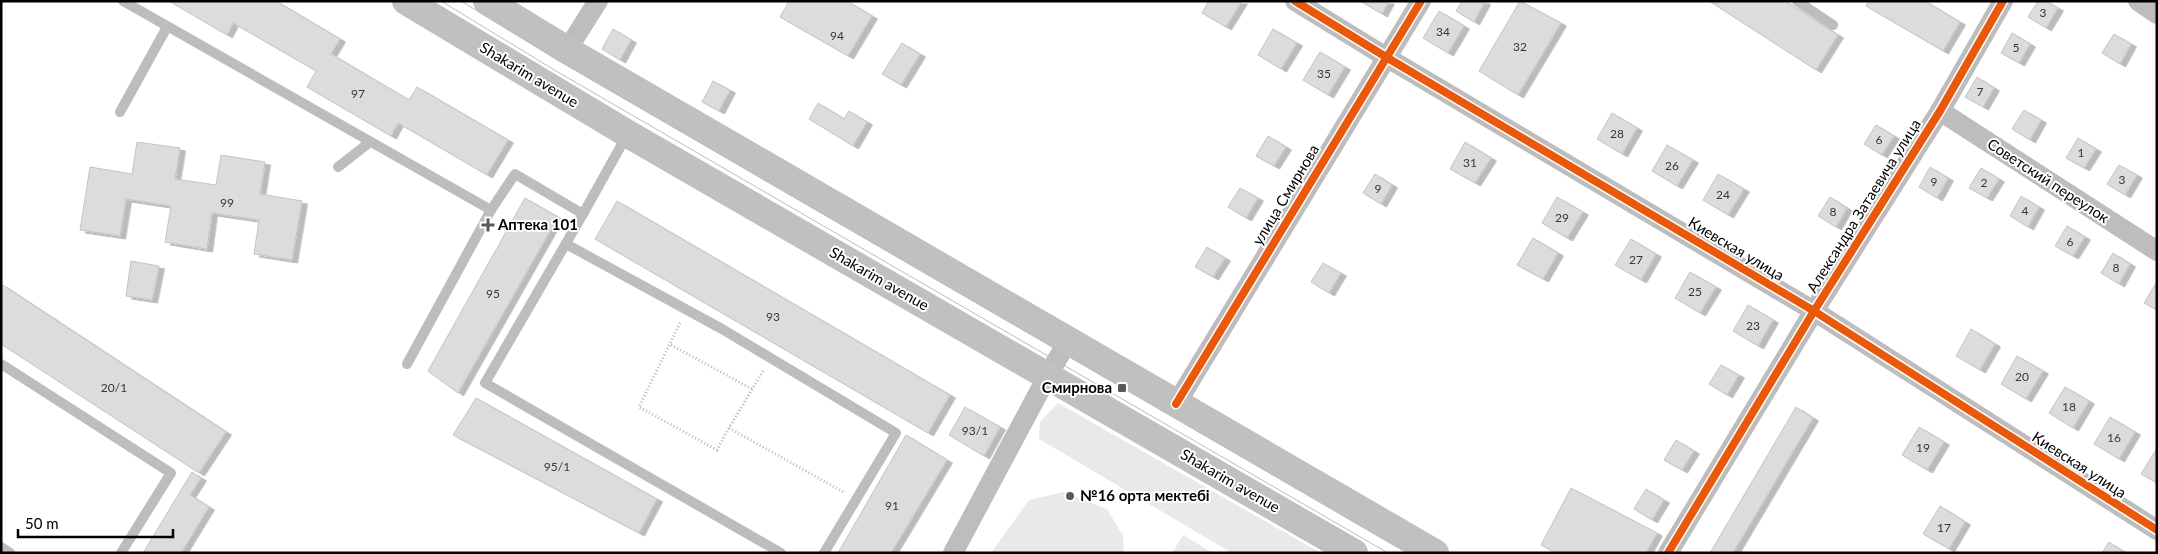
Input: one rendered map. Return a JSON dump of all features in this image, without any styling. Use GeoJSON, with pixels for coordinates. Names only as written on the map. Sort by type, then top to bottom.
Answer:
{"type":"FeatureCollection","features":[{"type":"Feature","properties":{"kind":"main road","name":"Shakarim avenue"},"geometry":{"type":"LineString","coordinates":[[406,1],[628,134],[1354,553]]}},
{"type":"Feature","properties":{"kind":"main road"},"geometry":{"type":"LineString","coordinates":[[488,1],[567,50],[1435,553]]}},
{"type":"Feature","properties":{"kind":"main road"},"geometry":{"type":"LineString","coordinates":[[548,87],[567,50]]}},
{"type":"Feature","properties":{"kind":"main road","name":"улица Смирнова"},"geometry":{"type":"LineString","coordinates":[[1154,438],[1176,404]]}},
{"type":"Feature","properties":{"kind":"street"},"geometry":{"type":"LineString","coordinates":[[567,50],[598,1]]}},
{"type":"Feature","properties":{"kind":"street","name":"Киевская улица"},"geometry":{"type":"LineString","coordinates":[[1295,1],[1814,311],[2157,530]]}},
{"type":"Feature","properties":{"kind":"street","name":"улица Смирнова"},"geometry":{"type":"LineString","coordinates":[[1176,404],[1421,1]]}},
{"type":"Feature","properties":{"kind":"street","name":"Александра Затаевича улица"},"geometry":{"type":"LineString","coordinates":[[1668,553],[1814,311],[1940,111],[2003,1]]}},
{"type":"Feature","properties":{"kind":"street"},"geometry":{"type":"LineString","coordinates":[[2138,1],[2157,14]]}},
{"type":"Feature","properties":{"kind":"street","name":"Советский переулок"},"geometry":{"type":"LineString","coordinates":[[1940,111],[2157,251]]}},
{"type":"Feature","properties":{"kind":"street"},"geometry":{"type":"LineString","coordinates":[[953,553],[1068,341]]}},
{"type":"Feature","properties":{"kind":"lane"},"geometry":{"type":"LineString","coordinates":[[123,1],[491,210]]}},
{"type":"Feature","properties":{"kind":"lane"},"geometry":{"type":"LineString","coordinates":[[1797,1],[1833,25]]}},
{"type":"Feature","properties":{"kind":"lane"},"geometry":{"type":"LineString","coordinates":[[120,112],[166,27]]}},
{"type":"Feature","properties":{"kind":"lane"},"geometry":{"type":"LineString","coordinates":[[628,134],[485,383],[781,553]]}},
{"type":"Feature","properties":{"kind":"lane"},"geometry":{"type":"LineString","coordinates":[[338,167],[370,142]]}},
{"type":"Feature","properties":{"kind":"lane"},"geometry":{"type":"LineString","coordinates":[[407,364],[491,210],[515,174],[583,214]]}},
{"type":"Feature","properties":{"kind":"lane"},"geometry":{"type":"LineString","coordinates":[[566,244],[771,358],[896,433],[824,553]]}},
{"type":"Feature","properties":{"kind":"lane"},"geometry":{"type":"LineString","coordinates":[[1,364],[171,472],[121,553]]}},
{"type":"Feature","properties":{"kind":"lane"},"geometry":{"type":"LineString","coordinates":[[1,547],[10,553]]}},
{"type":"Feature","properties":{"kind":"path"},"geometry":{"type":"LineString","coordinates":[[686,311],[639,406],[717,450],[771,358]]}},
{"type":"Feature","properties":{"kind":"path"},"geometry":{"type":"LineString","coordinates":[[671,344],[752,390]]}},
{"type":"Feature","properties":{"kind":"path"},"geometry":{"type":"LineString","coordinates":[[729,428],[856,499]]}},
{"type":"Feature","properties":{"kind":"shaded area"},"geometry":{"type":"Polygon","coordinates":[[[1058,403],[1321,553],[1232,553],[1039,439],[1040,422],[1058,403]]]}},
{"type":"Feature","properties":{"kind":"shaded area"},"geometry":{"type":"Polygon","coordinates":[[[1064,492],[1107,509],[1123,536],[1124,553],[991,553],[1029,500],[1064,492]]]}},
{"type":"Feature","properties":{"kind":"shaded area"},"geometry":{"type":"Polygon","coordinates":[[[1183,535],[1213,553],[1172,553],[1183,535]]]}},
{"type":"Feature","properties":{"kind":"building"},"geometry":{"type":"Polygon","coordinates":[[[169,1],[276,1],[340,39],[331,54],[409,100],[417,87],[508,140],[487,175],[398,123],[391,136],[307,87],[316,71],[233,23],[227,35],[169,1]]]}},
{"type":"Feature","properties":{"kind":"building"},"geometry":{"type":"Polygon","coordinates":[[[789,1],[847,1],[872,16],[848,56],[780,17],[789,1]]]}},
{"type":"Feature","properties":{"kind":"building"},"geometry":{"type":"Polygon","coordinates":[[[1209,1],[1242,1],[1226,27],[1202,13],[1209,1]]]}},
{"type":"Feature","properties":{"kind":"building"},"geometry":{"type":"Polygon","coordinates":[[[1360,1],[1389,1],[1382,14],[1360,1]]]}},
{"type":"Feature","properties":{"kind":"building"},"geometry":{"type":"Polygon","coordinates":[[[1462,1],[1485,2],[1474,22],[1456,11],[1462,1]]]}},
{"type":"Feature","properties":{"kind":"building"},"geometry":{"type":"Polygon","coordinates":[[[1520,1],[1561,23],[1518,95],[1479,71],[1520,1]]]}},
{"type":"Feature","properties":{"kind":"building"},"geometry":{"type":"Polygon","coordinates":[[[1709,1],[1785,1],[1838,35],[1816,70],[1709,1]]]}},
{"type":"Feature","properties":{"kind":"building"},"geometry":{"type":"Polygon","coordinates":[[[1869,1],[1925,1],[1960,22],[1943,51],[1866,6],[1869,1]]]}},
{"type":"Feature","properties":{"kind":"building"},"geometry":{"type":"Polygon","coordinates":[[[2038,1],[2046,1],[2058,8],[2046,28],[2028,17],[2038,1]]]}},
{"type":"Feature","properties":{"kind":"building"},"geometry":{"type":"Polygon","coordinates":[[[1439,11],[1464,26],[1448,53],[1423,38],[1439,11]]]}},
{"type":"Feature","properties":{"kind":"building"},"geometry":{"type":"Polygon","coordinates":[[[613,29],[631,40],[620,60],[602,49],[613,29]]]}},
{"type":"Feature","properties":{"kind":"building"},"geometry":{"type":"Polygon","coordinates":[[[1273,29],[1297,43],[1281,69],[1258,55],[1273,29]]]}},
{"type":"Feature","properties":{"kind":"building"},"geometry":{"type":"Polygon","coordinates":[[[2012,33],[2030,44],[2019,63],[2001,53],[2012,33]]]}},
{"type":"Feature","properties":{"kind":"building"},"geometry":{"type":"Polygon","coordinates":[[[2114,34],[2131,44],[2120,64],[2102,53],[2114,34]]]}},
{"type":"Feature","properties":{"kind":"building"},"geometry":{"type":"Polygon","coordinates":[[[902,43],[920,54],[901,85],[882,74],[902,43]]]}},
{"type":"Feature","properties":{"kind":"building"},"geometry":{"type":"Polygon","coordinates":[[[1320,52],[1345,67],[1328,95],[1303,80],[1320,52]]]}},
{"type":"Feature","properties":{"kind":"building"},"geometry":{"type":"Polygon","coordinates":[[[1977,77],[1994,88],[1983,107],[1965,97],[1977,77]]]}},
{"type":"Feature","properties":{"kind":"building"},"geometry":{"type":"Polygon","coordinates":[[[713,81],[730,90],[719,111],[702,102],[713,81]]]}},
{"type":"Feature","properties":{"kind":"building"},"geometry":{"type":"Polygon","coordinates":[[[818,103],[844,119],[849,111],[867,122],[853,146],[809,119],[818,103]]]}},
{"type":"Feature","properties":{"kind":"building"},"geometry":{"type":"Polygon","coordinates":[[[2024,110],[2041,120],[2030,140],[2012,129],[2024,110]]]}},
{"type":"Feature","properties":{"kind":"building"},"geometry":{"type":"Polygon","coordinates":[[[1612,113],[1637,128],[1622,154],[1597,139],[1612,113]]]}},
{"type":"Feature","properties":{"kind":"building"},"geometry":{"type":"Polygon","coordinates":[[[1876,125],[1894,136],[1882,155],[1864,144],[1876,125]]]}},
{"type":"Feature","properties":{"kind":"building"},"geometry":{"type":"Polygon","coordinates":[[[1268,136],[1286,147],[1274,166],[1256,156],[1268,136]]]}},
{"type":"Feature","properties":{"kind":"building"},"geometry":{"type":"Polygon","coordinates":[[[2078,138],[2096,149],[2084,168],[2066,158],[2078,138]]]}},
{"type":"Feature","properties":{"kind":"building"},"geometry":{"type":"Polygon","coordinates":[[[137,142],[180,148],[175,179],[216,185],[221,155],[265,162],[260,194],[302,201],[292,260],[254,254],[259,220],[212,213],[207,249],[165,242],[171,206],[126,199],[120,236],[80,230],[90,167],[132,174],[137,142]]]}},
{"type":"Feature","properties":{"kind":"building"},"geometry":{"type":"Polygon","coordinates":[[[1465,142],[1491,158],[1475,183],[1450,169],[1465,142]]]}},
{"type":"Feature","properties":{"kind":"building"},"geometry":{"type":"Polygon","coordinates":[[[1667,145],[1693,160],[1677,186],[1652,171],[1667,145]]]}},
{"type":"Feature","properties":{"kind":"building"},"geometry":{"type":"Polygon","coordinates":[[[2119,165],[2137,175],[2125,195],[2107,184],[2119,165]]]}},
{"type":"Feature","properties":{"kind":"building"},"geometry":{"type":"Polygon","coordinates":[[[1930,167],[1948,178],[1937,198],[1919,187],[1930,167]]]}},
{"type":"Feature","properties":{"kind":"building"},"geometry":{"type":"Polygon","coordinates":[[[1981,168],[1999,179],[1987,198],[1969,188],[1981,168]]]}},
{"type":"Feature","properties":{"kind":"building"},"geometry":{"type":"Polygon","coordinates":[[[1375,174],[1392,185],[1381,204],[1363,193],[1375,174]]]}},
{"type":"Feature","properties":{"kind":"building"},"geometry":{"type":"Polygon","coordinates":[[[1718,174],[1744,189],[1728,215],[1703,200],[1718,174]]]}},
{"type":"Feature","properties":{"kind":"building"},"geometry":{"type":"Polygon","coordinates":[[[1240,188],[1258,198],[1246,218],[1228,207],[1240,188]]]}},
{"type":"Feature","properties":{"kind":"building"},"geometry":{"type":"Polygon","coordinates":[[[2021,196],[2039,207],[2028,227],[2010,216],[2021,196]]]}},
{"type":"Feature","properties":{"kind":"building"},"geometry":{"type":"Polygon","coordinates":[[[1557,197],[1583,212],[1567,238],[1542,223],[1557,197]]]}},
{"type":"Feature","properties":{"kind":"building"},"geometry":{"type":"Polygon","coordinates":[[[1830,197],[1847,208],[1836,227],[1818,216],[1830,197]]]}},
{"type":"Feature","properties":{"kind":"building"},"geometry":{"type":"Polygon","coordinates":[[[525,198],[558,217],[458,393],[428,371],[525,198]]]}},
{"type":"Feature","properties":{"kind":"building"},"geometry":{"type":"Polygon","coordinates":[[[617,201],[950,395],[928,433],[595,239],[617,201]]]}},
{"type":"Feature","properties":{"kind":"building"},"geometry":{"type":"Polygon","coordinates":[[[2067,226],[2085,237],[2073,256],[2055,246],[2067,226]]]}},
{"type":"Feature","properties":{"kind":"building"},"geometry":{"type":"Polygon","coordinates":[[[1533,238],[1558,253],[1543,279],[1517,265],[1533,238]]]}},
{"type":"Feature","properties":{"kind":"building"},"geometry":{"type":"Polygon","coordinates":[[[1631,239],[1656,254],[1641,280],[1615,265],[1631,239]]]}},
{"type":"Feature","properties":{"kind":"building"},"geometry":{"type":"Polygon","coordinates":[[[1207,247],[1225,258],[1213,277],[1195,267],[1207,247]]]}},
{"type":"Feature","properties":{"kind":"building"},"geometry":{"type":"Polygon","coordinates":[[[2113,253],[2130,264],[2119,284],[2101,273],[2113,253]]]}},
{"type":"Feature","properties":{"kind":"building"},"geometry":{"type":"Polygon","coordinates":[[[131,261],[159,266],[152,300],[126,296],[131,261]]]}},
{"type":"Feature","properties":{"kind":"building"},"geometry":{"type":"Polygon","coordinates":[[[1323,263],[1341,273],[1329,293],[1311,282],[1323,263]]]}},
{"type":"Feature","properties":{"kind":"building"},"geometry":{"type":"Polygon","coordinates":[[[1690,272],[1716,287],[1700,313],[1675,298],[1690,272]]]}},
{"type":"Feature","properties":{"kind":"building"},"geometry":{"type":"Polygon","coordinates":[[[2157,283],[2157,310],[2144,303],[2157,283]]]}},
{"type":"Feature","properties":{"kind":"building"},"geometry":{"type":"Polygon","coordinates":[[[1,284],[226,432],[199,473],[1,344],[1,284]]]}},
{"type":"Feature","properties":{"kind":"building"},"geometry":{"type":"Polygon","coordinates":[[[1748,305],[1773,320],[1758,346],[1733,331],[1748,305]]]}},
{"type":"Feature","properties":{"kind":"building"},"geometry":{"type":"Polygon","coordinates":[[[1971,329],[1995,344],[1980,370],[1956,356],[1971,329]]]}},
{"type":"Feature","properties":{"kind":"building"},"geometry":{"type":"Polygon","coordinates":[[[2017,356],[2043,371],[2026,399],[2001,384],[2017,356]]]}},
{"type":"Feature","properties":{"kind":"building"},"geometry":{"type":"Polygon","coordinates":[[[1721,365],[1739,375],[1727,395],[1709,384],[1721,365]]]}},
{"type":"Feature","properties":{"kind":"building"},"geometry":{"type":"Polygon","coordinates":[[[2065,387],[2089,401],[2073,428],[2049,413],[2065,387]]]}},
{"type":"Feature","properties":{"kind":"building"},"geometry":{"type":"Polygon","coordinates":[[[476,398],[657,499],[639,533],[453,435],[476,398]]]}},
{"type":"Feature","properties":{"kind":"building"},"geometry":{"type":"Polygon","coordinates":[[[965,407],[1000,427],[984,456],[949,435],[965,407]]]}},
{"type":"Feature","properties":{"kind":"building"},"geometry":{"type":"Polygon","coordinates":[[[1796,407],[1813,418],[1733,553],[1710,553],[1796,407]]]}},
{"type":"Feature","properties":{"kind":"building"},"geometry":{"type":"Polygon","coordinates":[[[2110,417],[2135,432],[2119,459],[2094,444],[2110,417]]]}},
{"type":"Feature","properties":{"kind":"building"},"geometry":{"type":"Polygon","coordinates":[[[1919,427],[1944,442],[1927,470],[1902,455],[1919,427]]]}},
{"type":"Feature","properties":{"kind":"building"},"geometry":{"type":"Polygon","coordinates":[[[906,435],[947,460],[891,553],[838,553],[906,435]]]}},
{"type":"Feature","properties":{"kind":"building"},"geometry":{"type":"Polygon","coordinates":[[[1676,440],[1694,451],[1682,470],[1664,460],[1676,440]]]}},
{"type":"Feature","properties":{"kind":"building"},"geometry":{"type":"Polygon","coordinates":[[[2157,448],[2157,483],[2141,474],[2157,448]]]}},
{"type":"Feature","properties":{"kind":"building"},"geometry":{"type":"Polygon","coordinates":[[[192,472],[201,478],[190,495],[209,507],[181,553],[143,553],[192,472]]]}},
{"type":"Feature","properties":{"kind":"building"},"geometry":{"type":"Polygon","coordinates":[[[1571,488],[1657,533],[1646,553],[1556,553],[1541,545],[1571,488]]]}},
{"type":"Feature","properties":{"kind":"building"},"geometry":{"type":"Polygon","coordinates":[[[1646,489],[1664,500],[1652,520],[1634,509],[1646,489]]]}},
{"type":"Feature","properties":{"kind":"building"},"geometry":{"type":"Polygon","coordinates":[[[1940,506],[1965,522],[1949,549],[1923,534],[1940,506]]]}},
{"type":"Feature","properties":{"kind":"building"},"geometry":{"type":"Polygon","coordinates":[[[2109,542],[2125,553],[2102,553],[2109,542]]]}},
{"type":"Feature","properties":{"kind":"tram line"},"geometry":{"type":"LineString","coordinates":[[441,1],[556,71],[1388,553]]}},
{"type":"Feature","properties":{"kind":"tram line"},"geometry":{"type":"LineString","coordinates":[[461,1],[561,62],[1407,553]]}},
{"type":"Feature","properties":{"kind":"cycle path"},"geometry":{"type":"LineString","coordinates":[[1295,1],[1814,311],[2157,530]]}},
{"type":"Feature","properties":{"kind":"cycle path"},"geometry":{"type":"LineString","coordinates":[[1176,404],[1421,1]]}},
{"type":"Feature","properties":{"kind":"cycle path"},"geometry":{"type":"LineString","coordinates":[[1668,553],[1814,311],[1940,111],[2003,1]]}},
{"type":"Feature","properties":{"kind":"place","name":"Аптека 101"},"geometry":{"type":"Point","coordinates":[488,225]}},
{"type":"Feature","properties":{"kind":"place","name":"Смирнова"},"geometry":{"type":"Point","coordinates":[1122,388]}},
{"type":"Feature","properties":{"kind":"place","name":"№16 орта мектебі"},"geometry":{"type":"Point","coordinates":[1070,496]}}]}
